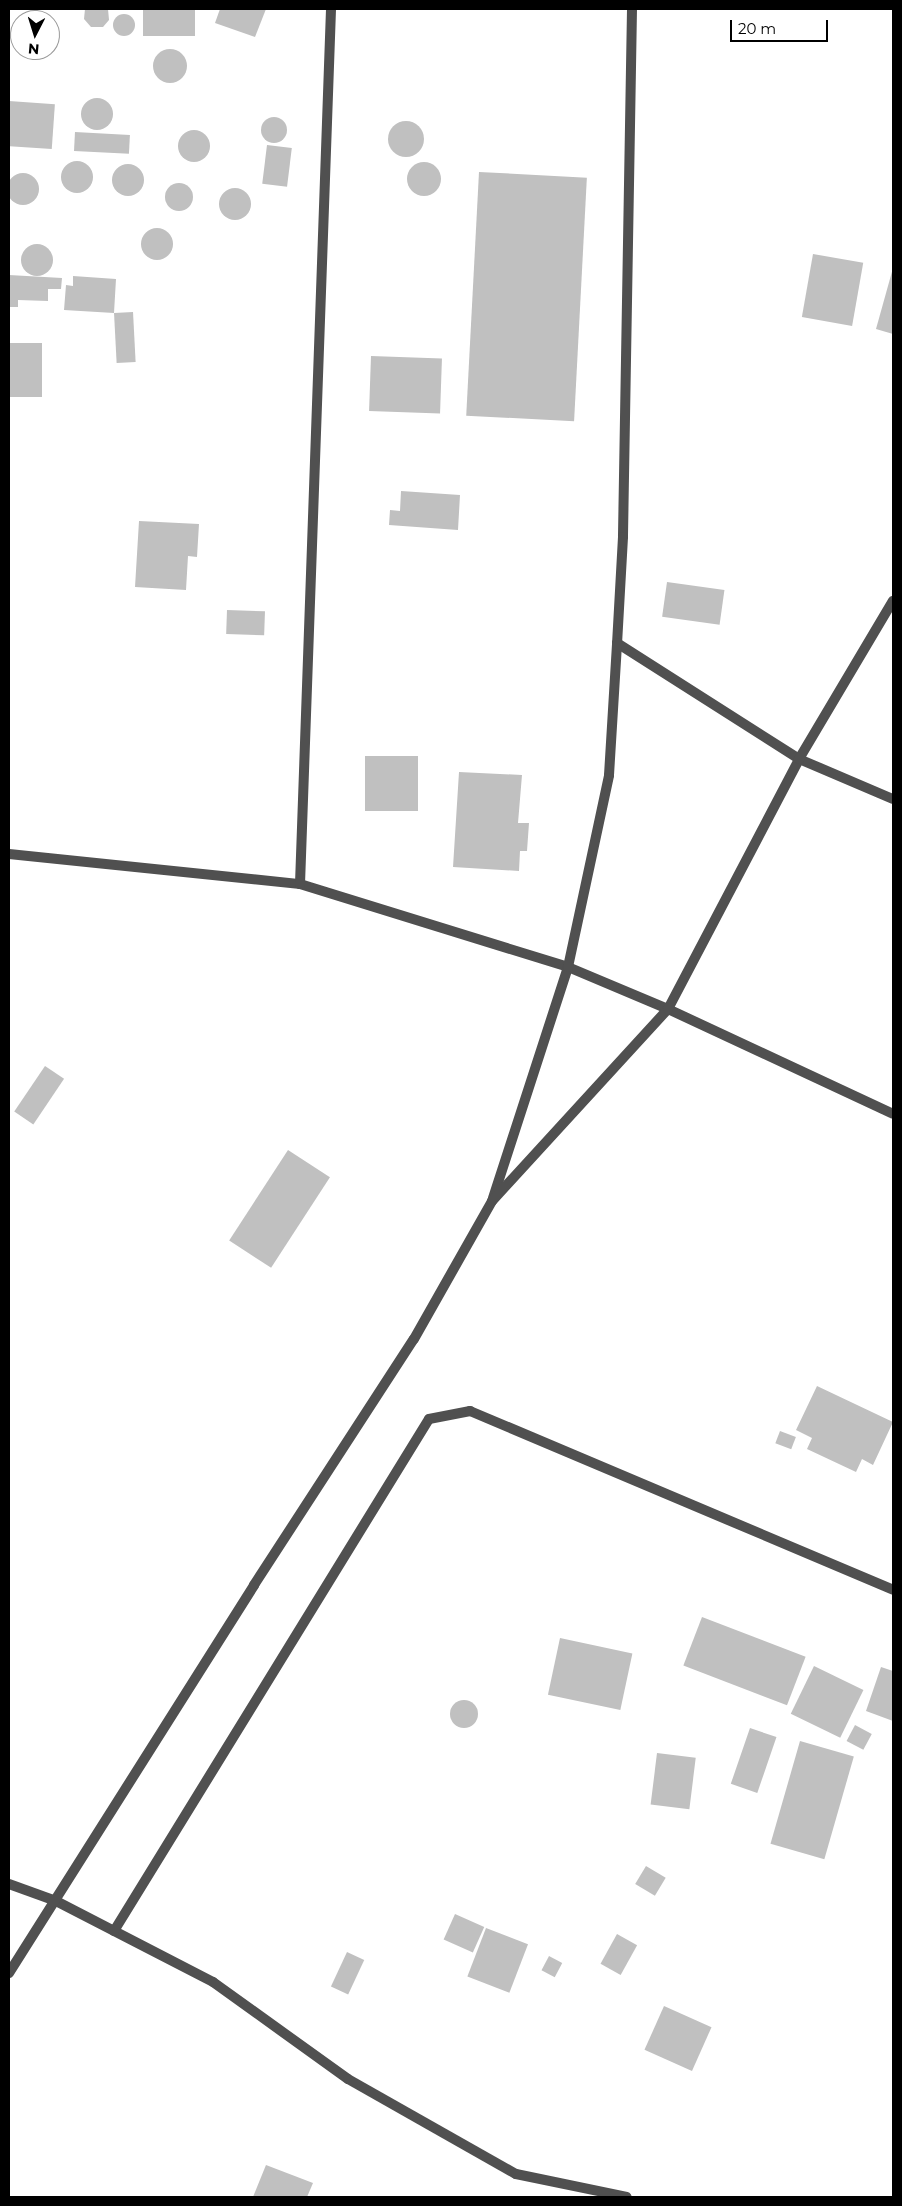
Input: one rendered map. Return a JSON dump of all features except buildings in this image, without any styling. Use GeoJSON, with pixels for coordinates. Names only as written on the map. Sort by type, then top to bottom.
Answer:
{"type":"FeatureCollection","features":[{"type":"Feature","properties":{"kind":"street"},"geometry":{"type":"LineString","coordinates":[[300,884],[331,9]]}},
{"type":"Feature","properties":{"kind":"street"},"geometry":{"type":"LineString","coordinates":[[9,1973],[254,1585],[414,1339],[492,1201],[568,967],[609,775],[623,537],[632,9]]}},
{"type":"Feature","properties":{"kind":"street"},"geometry":{"type":"LineString","coordinates":[[492,1201],[668,1009],[799,759],[893,601]]}},
{"type":"Feature","properties":{"kind":"street"},"geometry":{"type":"LineString","coordinates":[[617,642],[799,759],[893,799]]}},
{"type":"Feature","properties":{"kind":"street"},"geometry":{"type":"LineString","coordinates":[[9,854],[300,884],[568,967],[668,1009],[893,1114]]}},
{"type":"Feature","properties":{"kind":"street"},"geometry":{"type":"LineString","coordinates":[[114,1931],[429,1419],[470,1411],[893,1590]]}},
{"type":"Feature","properties":{"kind":"street"},"geometry":{"type":"LineString","coordinates":[[9,1884],[56,1901],[213,1982],[348,2079],[516,2174],[627,2197]]}}]}
